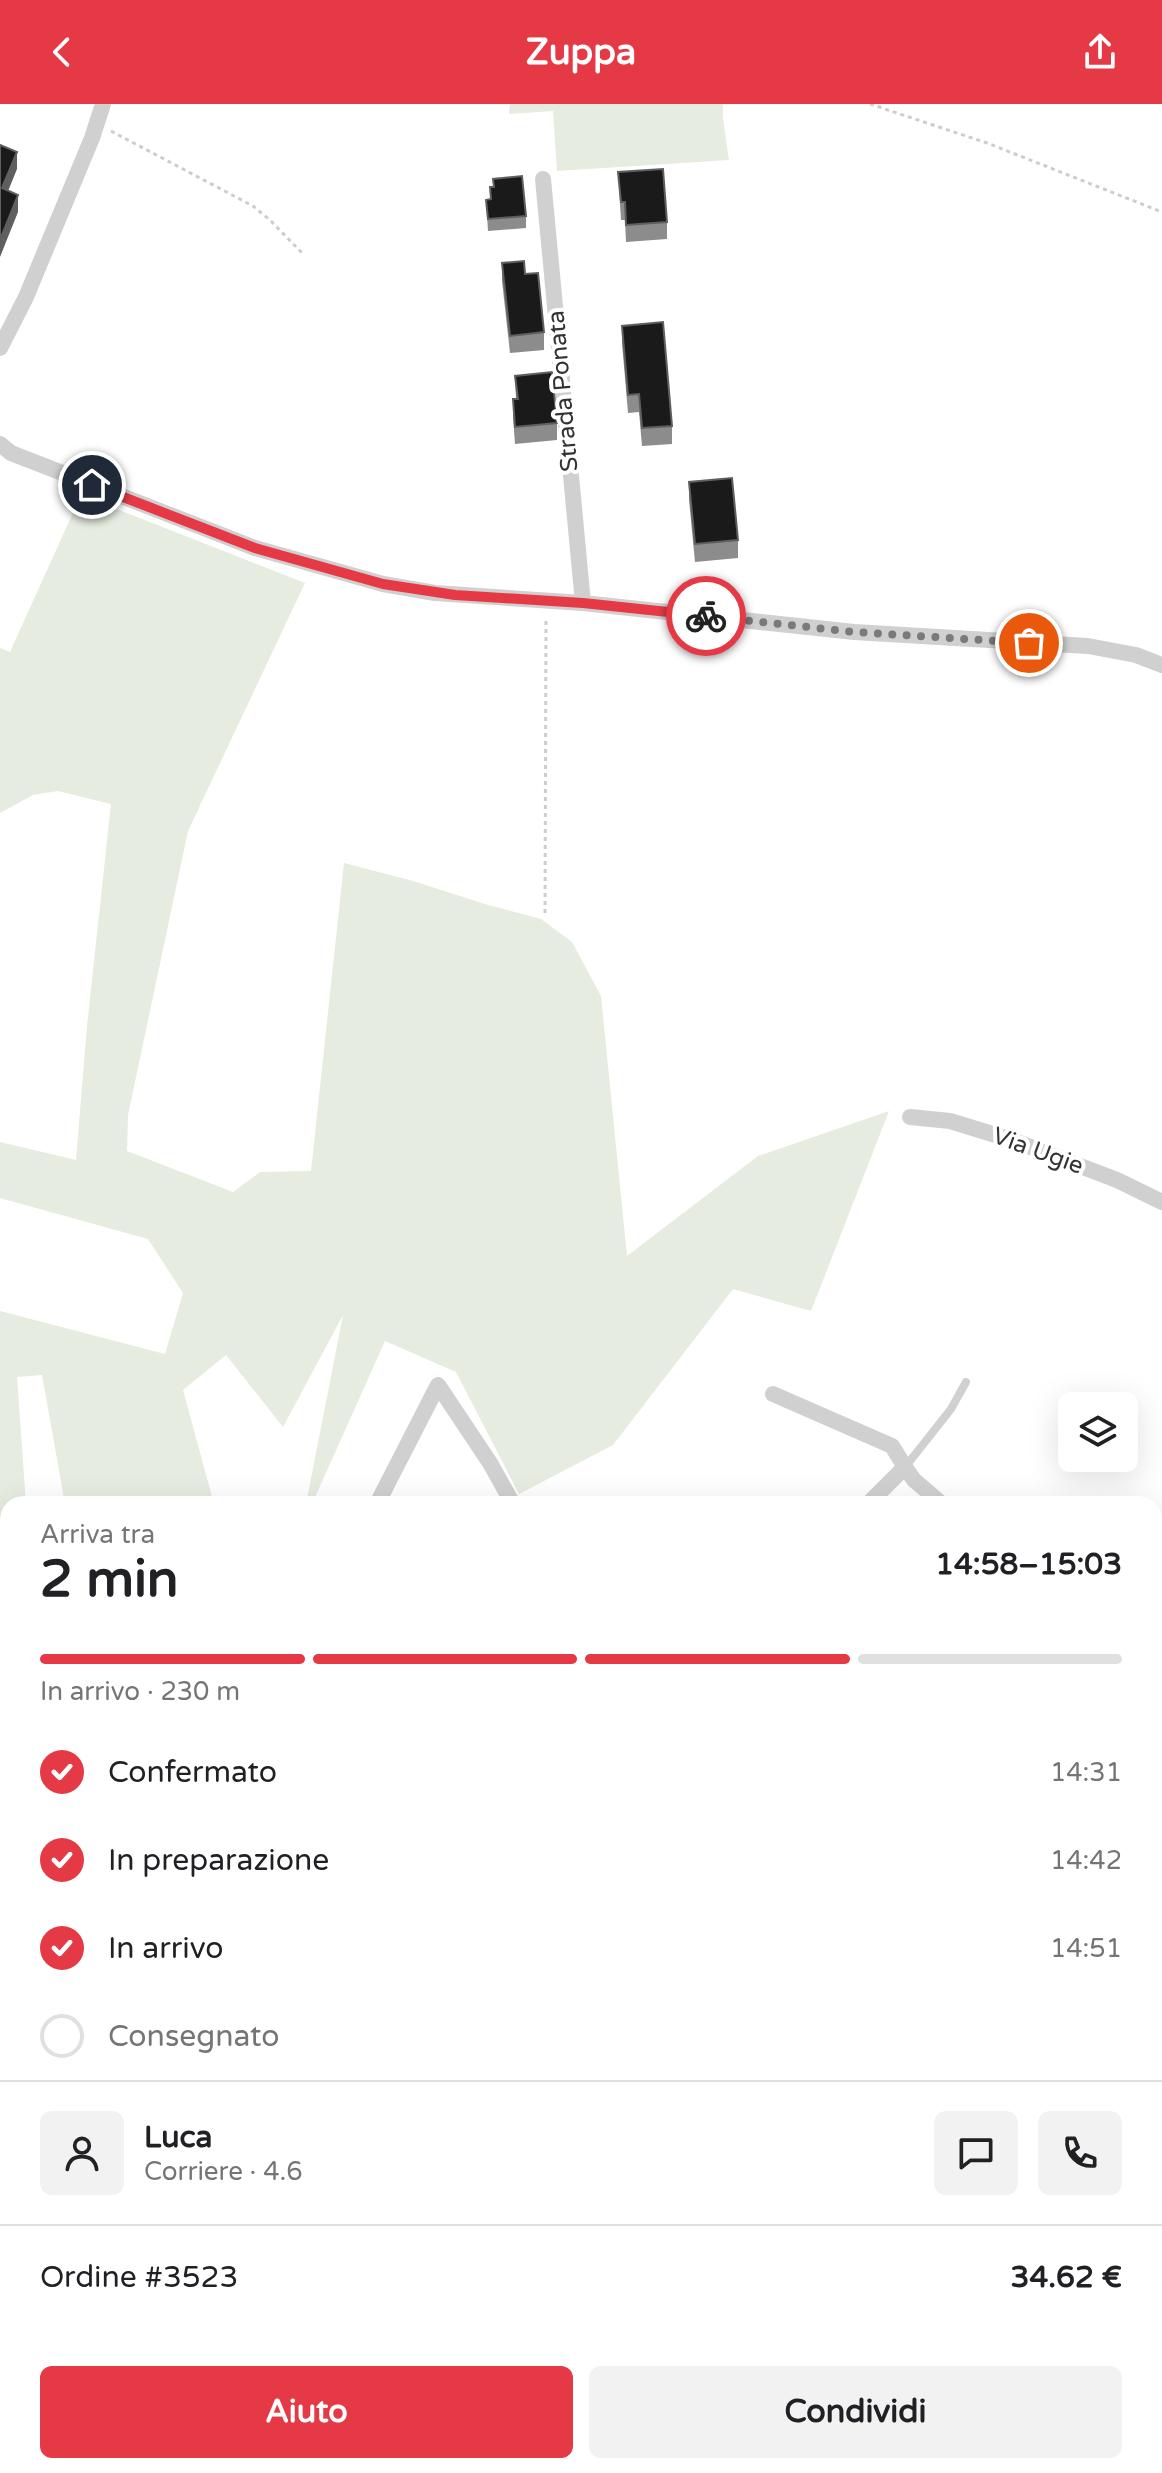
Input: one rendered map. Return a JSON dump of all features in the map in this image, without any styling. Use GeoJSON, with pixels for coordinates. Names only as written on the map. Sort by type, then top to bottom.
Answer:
{"type":"FeatureCollection","features":[{"type":"Feature","properties":{"kind":"street"},"geometry":{"type":"LineString","coordinates":[[0,348],[26,297],[103,104]]}},
{"type":"Feature","properties":{"kind":"street","name":"Strada Ponata"},"geometry":{"type":"LineString","coordinates":[[543,179],[583,603]]}},
{"type":"Feature","properties":{"kind":"street"},"geometry":{"type":"LineString","coordinates":[[4,450],[255,548],[383,584],[435,593],[583,603],[854,632],[1088,646],[1136,655],[1162,665]]}},
{"type":"Feature","properties":{"kind":"street","name":"Via Ugie"},"geometry":{"type":"LineString","coordinates":[[910,1117],[950,1121],[1012,1140],[1117,1180],[1162,1202]]}},
{"type":"Feature","properties":{"kind":"street"},"geometry":{"type":"LineString","coordinates":[[381,1496],[438,1385],[509,1496]]}},
{"type":"Feature","properties":{"kind":"street"},"geometry":{"type":"LineString","coordinates":[[773,1394],[892,1446],[914,1480],[933,1496]]}},
{"type":"Feature","properties":{"kind":"street"},"geometry":{"type":"LineString","coordinates":[[876,1496],[905,1467]]}},
{"type":"Feature","properties":{"kind":"lane"},"geometry":{"type":"LineString","coordinates":[[905,1467],[951,1409],[966,1382]]}},
{"type":"Feature","properties":{"kind":"path"},"geometry":{"type":"LineString","coordinates":[[870,104],[987,143],[1162,212]]}},
{"type":"Feature","properties":{"kind":"path"},"geometry":{"type":"LineString","coordinates":[[96,125],[118,133],[253,206],[303,254]]}},
{"type":"Feature","properties":{"kind":"path"},"geometry":{"type":"LineString","coordinates":[[545,913],[546,601]]}},
{"type":"Feature","properties":{"kind":"shaded area"},"geometry":{"type":"Polygon","coordinates":[[[510,104],[723,104],[729,160],[557,171],[553,111],[509,114],[510,104]]]}},
{"type":"Feature","properties":{"kind":"shaded area"},"geometry":{"type":"Polygon","coordinates":[[[81,495],[305,583],[188,831],[128,1115],[127,1151],[233,1192],[260,1172],[311,1171],[344,863],[541,919],[572,942],[601,996],[627,1256],[758,1156],[889,1111],[811,1311],[733,1289],[613,1445],[519,1494],[456,1372],[385,1341],[316,1496],[308,1496],[343,1315],[283,1427],[226,1355],[183,1390],[212,1496],[64,1496],[42,1375],[17,1377],[25,1496],[0,1496],[0,1311],[165,1354],[183,1293],[148,1239],[0,1198],[0,1142],[76,1160],[111,804],[58,791],[33,795],[0,813],[0,648],[10,652],[81,495]]]}},
{"type":"Feature","properties":{"kind":"building"},"geometry":{"type":"Polygon","coordinates":[[[0,145],[17,152],[2,188],[18,195],[0,240],[0,145]]]}},
{"type":"Feature","properties":{"kind":"building"},"geometry":{"type":"Polygon","coordinates":[[[663,169],[667,222],[626,225],[625,202],[621,202],[618,172],[663,169]]]}},
{"type":"Feature","properties":{"kind":"building"},"geometry":{"type":"Polygon","coordinates":[[[522,176],[526,216],[488,219],[486,200],[491,199],[493,179],[522,176]]]}},
{"type":"Feature","properties":{"kind":"building"},"geometry":{"type":"Polygon","coordinates":[[[524,261],[525,274],[538,273],[544,332],[510,336],[502,263],[524,261]]]}},
{"type":"Feature","properties":{"kind":"building"},"geometry":{"type":"Polygon","coordinates":[[[663,322],[672,426],[642,428],[639,394],[628,395],[622,326],[663,322]]]}},
{"type":"Feature","properties":{"kind":"building"},"geometry":{"type":"Polygon","coordinates":[[[552,372],[557,423],[515,427],[513,399],[518,399],[515,376],[552,372]]]}},
{"type":"Feature","properties":{"kind":"building"},"geometry":{"type":"Polygon","coordinates":[[[732,478],[738,540],[695,544],[689,482],[732,478]]]}},
{"type":"Feature","properties":{"kind":"way so far"},"geometry":{"type":"LineString","coordinates":[[706,616],[854,632],[1029,643]]}},
{"type":"Feature","properties":{"kind":"route"},"geometry":{"type":"LineString","coordinates":[[92,485],[255,548],[383,584],[475,597],[583,603],[706,616]]}}]}
